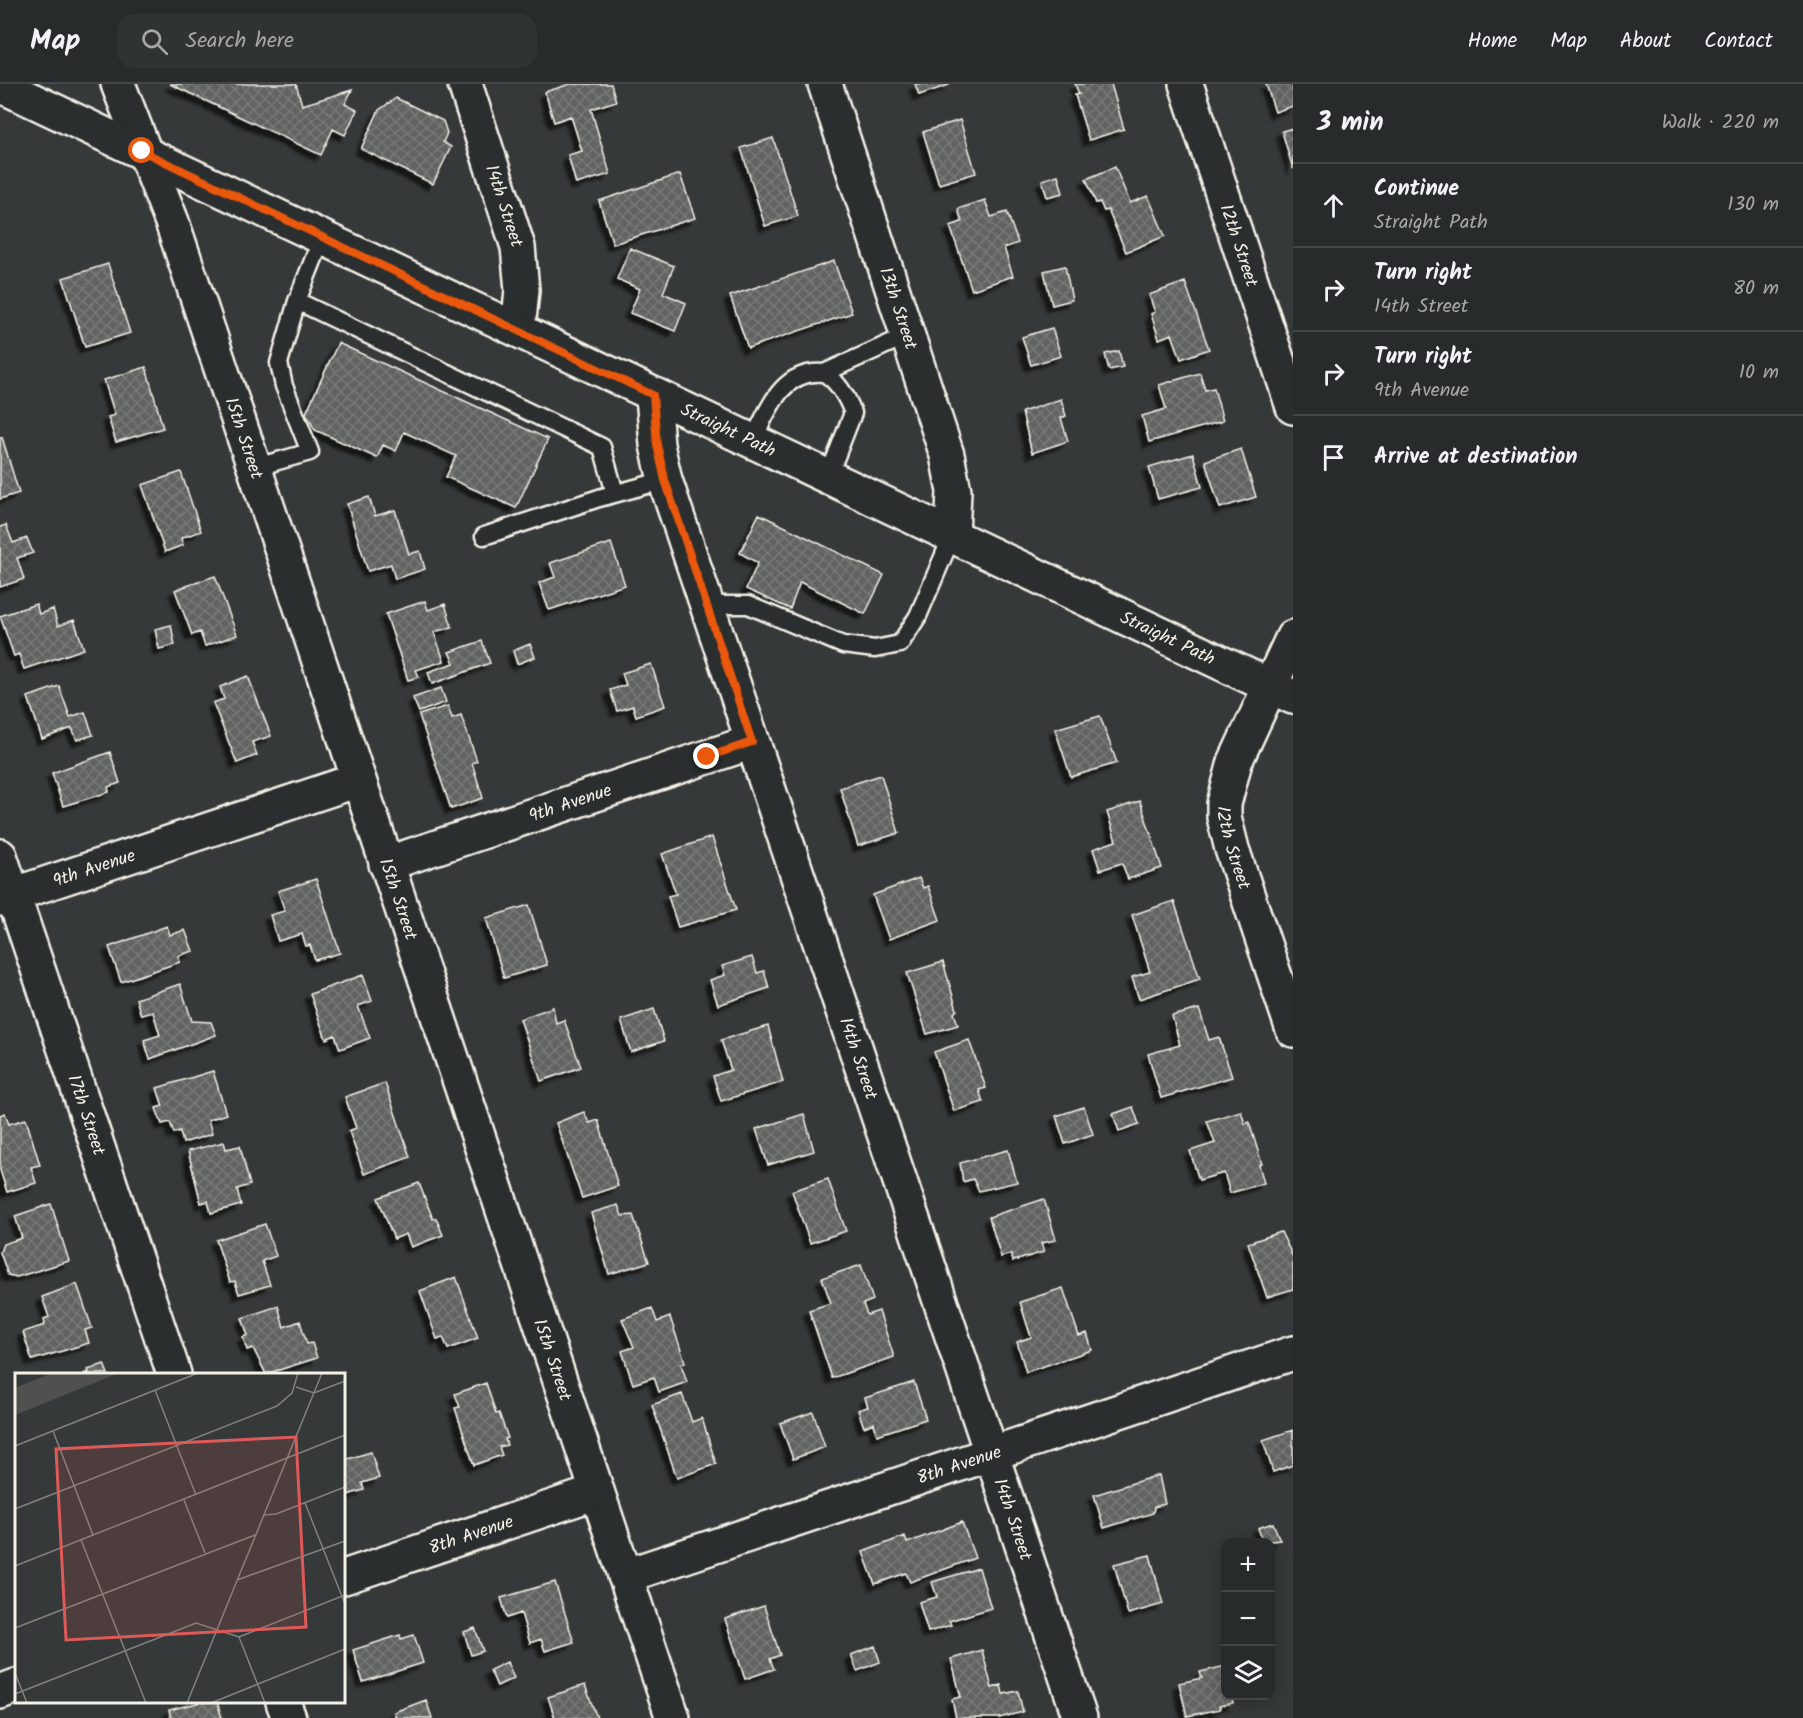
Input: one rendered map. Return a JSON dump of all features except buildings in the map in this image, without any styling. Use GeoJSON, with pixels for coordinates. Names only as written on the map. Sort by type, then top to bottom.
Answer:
{"type":"FeatureCollection","features":[{"type":"Feature","properties":{"kind":"street","name":"15th Street"},"geometry":{"type":"LineString","coordinates":[[118,84],[142,151],[172,222],[673,1718]]}},
{"type":"Feature","properties":{"kind":"street","name":"14th Street"},"geometry":{"type":"LineString","coordinates":[[465,84],[518,247],[522,290],[518,330]]}},
{"type":"Feature","properties":{"kind":"street","name":"13th Street"},"geometry":{"type":"LineString","coordinates":[[825,84],[908,334],[952,477],[954,507],[952,536]]}},
{"type":"Feature","properties":{"kind":"street","name":"12th Street"},"geometry":{"type":"LineString","coordinates":[[1186,84],[1293,407]]}},
{"type":"Feature","properties":{"kind":"street","name":"Straight Path"},"geometry":{"type":"LineString","coordinates":[[0,85],[1282,692]]}},
{"type":"Feature","properties":{"kind":"street","name":"14th Street"},"geometry":{"type":"LineString","coordinates":[[653,395],[657,445],[665,480],[1080,1718]]}},
{"type":"Feature","properties":{"kind":"street","name":"12th Street"},"geometry":{"type":"LineString","coordinates":[[1293,637],[1282,692],[1230,775],[1224,804],[1224,817],[1293,1030]]}},
{"type":"Feature","properties":{"kind":"street","name":"9th Avenue"},"geometry":{"type":"LineString","coordinates":[[386,864],[752,742]]}},
{"type":"Feature","properties":{"kind":"street","name":"9th Avenue"},"geometry":{"type":"LineString","coordinates":[[6,897],[358,780]]}},
{"type":"Feature","properties":{"kind":"street","name":"17th Street"},"geometry":{"type":"LineString","coordinates":[[0,856],[6,897],[174,1373]]}},
{"type":"Feature","properties":{"kind":"street","name":"8th Avenue"},"geometry":{"type":"LineString","coordinates":[[625,1576],[1293,1353]]}},
{"type":"Feature","properties":{"kind":"street","name":"8th Avenue"},"geometry":{"type":"LineString","coordinates":[[345,1577],[597,1492]]}},
{"type":"Feature","properties":{"kind":"street"},"geometry":{"type":"LineString","coordinates":[[0,1692],[15,1686]]}},
{"type":"Feature","properties":{"kind":"street"},"geometry":{"type":"LineString","coordinates":[[284,1703],[288,1718]]}},
{"type":"Feature","properties":{"kind":"lane"},"geometry":{"type":"LineString","coordinates":[[253,468],[310,452],[284,386],[279,363],[297,301],[322,238]]}},
{"type":"Feature","properties":{"kind":"lane"},"geometry":{"type":"LineString","coordinates":[[297,301],[602,447],[615,493]]}},
{"type":"Feature","properties":{"kind":"lane"},"geometry":{"type":"LineString","coordinates":[[824,373],[908,334]]}},
{"type":"Feature","properties":{"kind":"lane"},"geometry":{"type":"LineString","coordinates":[[752,441],[782,386],[816,372],[824,373],[833,378],[848,399],[853,413],[828,477]]}},
{"type":"Feature","properties":{"kind":"lane"},"geometry":{"type":"LineString","coordinates":[[484,536],[615,493],[665,480]]}},
{"type":"Feature","properties":{"kind":"lane"},"geometry":{"type":"LineString","coordinates":[[706,605],[748,605],[843,645],[875,649],[900,644],[918,616],[952,536]]}},
{"type":"Feature","properties":{"kind":"route"},"geometry":{"type":"LineString","coordinates":[[142,151],[653,395],[657,445],[665,480],[752,742],[707,757]]}}]}
